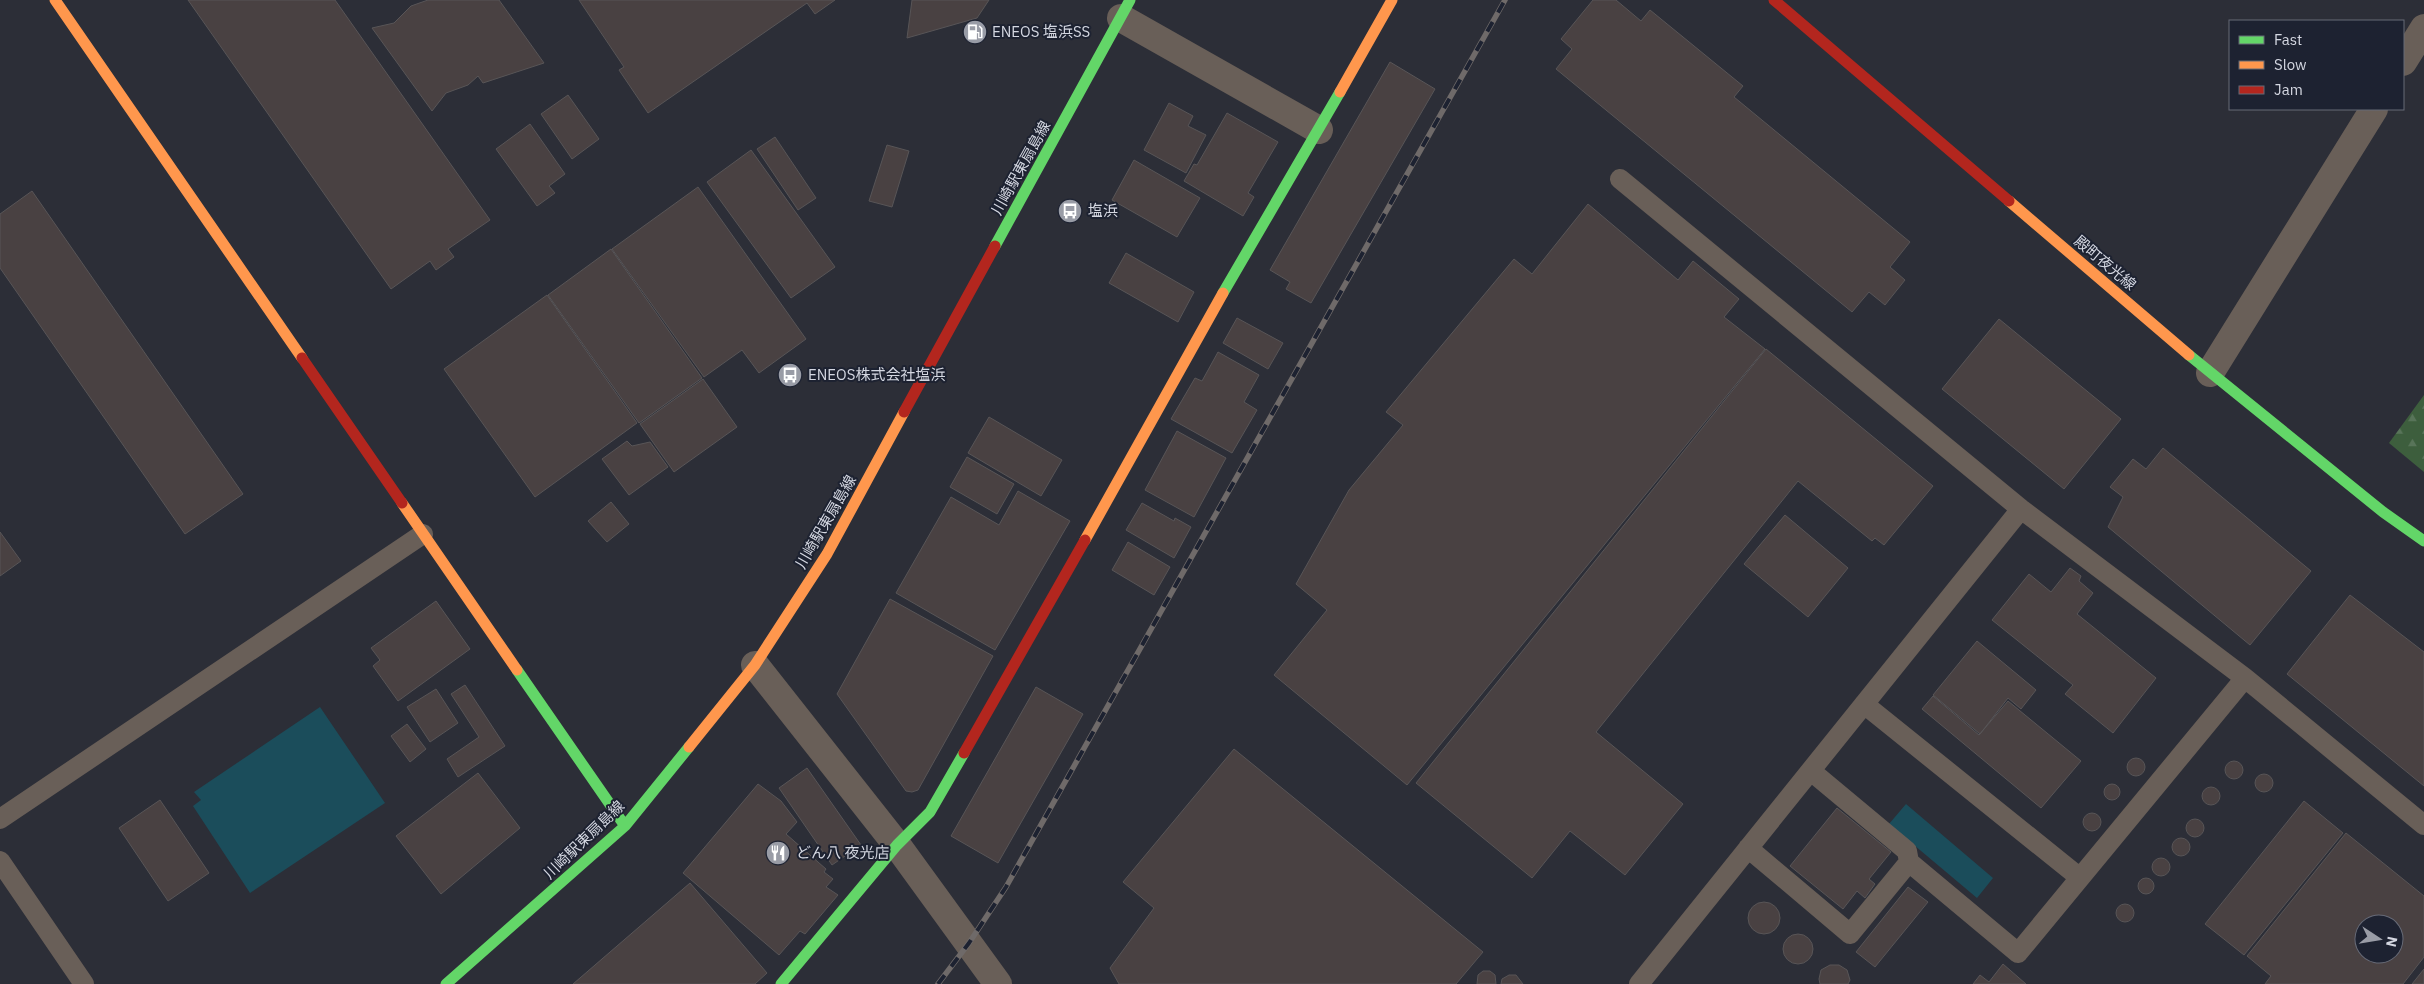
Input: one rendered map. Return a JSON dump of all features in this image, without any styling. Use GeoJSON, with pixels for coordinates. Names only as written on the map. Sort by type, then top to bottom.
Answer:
{"type":"FeatureCollection","features":[{"type":"Feature","properties":{"kind":"main road"},"geometry":{"type":"LineString","coordinates":[[55,0],[625,826]]}},
{"type":"Feature","properties":{"kind":"main road"},"geometry":{"type":"LineString","coordinates":[[781,984],[897,845],[930,812],[1128,465],[1211,314],[1319,130],[1392,0]]}},
{"type":"Feature","properties":{"kind":"main road","name":"殿町夜光線"},"geometry":{"type":"LineString","coordinates":[[1774,0],[2210,373],[2383,512],[2424,541]]}},
{"type":"Feature","properties":{"kind":"main road","name":"川崎駅東扇島線"},"geometry":{"type":"LineString","coordinates":[[450,983],[625,826],[755,665],[827,554],[1125,9]]}},
{"type":"Feature","properties":{"kind":"street"},"geometry":{"type":"LineString","coordinates":[[1125,9],[1319,130]]}},
{"type":"Feature","properties":{"kind":"street"},"geometry":{"type":"LineString","coordinates":[[2404,60],[2424,28]]}},
{"type":"Feature","properties":{"kind":"street"},"geometry":{"type":"LineString","coordinates":[[2210,373],[2373,110]]}},
{"type":"Feature","properties":{"kind":"street"},"geometry":{"type":"LineString","coordinates":[[755,665],[897,845],[998,984]]}},
{"type":"Feature","properties":{"kind":"lane"},"geometry":{"type":"LineString","coordinates":[[1620,179],[2021,509],[2245,678],[2424,825]]}},
{"type":"Feature","properties":{"kind":"lane"},"geometry":{"type":"LineString","coordinates":[[1639,984],[2021,509]]}},
{"type":"Feature","properties":{"kind":"lane"},"geometry":{"type":"LineString","coordinates":[[0,819],[423,534]]}},
{"type":"Feature","properties":{"kind":"lane"},"geometry":{"type":"LineString","coordinates":[[1812,771],[1906,851],[1909,862],[2018,952],[2245,678]]}},
{"type":"Feature","properties":{"kind":"lane"},"geometry":{"type":"LineString","coordinates":[[1864,704],[2079,877]]}},
{"type":"Feature","properties":{"kind":"lane"},"geometry":{"type":"LineString","coordinates":[[1748,848],[1850,934],[1909,862]]}},
{"type":"Feature","properties":{"kind":"lane"},"geometry":{"type":"LineString","coordinates":[[0,861],[84,984]]}},
{"type":"Feature","properties":{"kind":"green space"},"geometry":{"type":"Polygon","coordinates":[[[2424,395],[2424,472],[2389,443],[2424,395]]]}},
{"type":"Feature","properties":{"kind":"water"},"geometry":{"type":"Polygon","coordinates":[[[320,707],[385,803],[250,893],[193,806],[201,800],[194,792],[320,707]]]}},
{"type":"Feature","properties":{"kind":"water"},"geometry":{"type":"Polygon","coordinates":[[[1906,804],[1993,878],[1977,898],[1889,824],[1906,804]]]}},
{"type":"Feature","properties":{"kind":"building"},"geometry":{"type":"Polygon","coordinates":[[[188,0],[335,0],[490,220],[448,249],[454,257],[436,270],[430,261],[391,289],[188,0]]]}},
{"type":"Feature","properties":{"kind":"building"},"geometry":{"type":"Polygon","coordinates":[[[428,0],[499,0],[544,63],[483,83],[478,76],[468,85],[446,93],[432,111],[372,28],[394,23],[411,6],[428,0]]]}},
{"type":"Feature","properties":{"kind":"building"},"geometry":{"type":"Polygon","coordinates":[[[579,0],[835,0],[815,14],[807,3],[648,113],[619,70],[624,67],[579,0]]]}},
{"type":"Feature","properties":{"kind":"building"},"geometry":{"type":"Polygon","coordinates":[[[912,0],[989,0],[977,18],[907,38],[912,0]]]}},
{"type":"Feature","properties":{"kind":"building"},"geometry":{"type":"Polygon","coordinates":[[[1593,0],[1616,0],[1641,21],[1650,10],[1743,86],[1734,97],[1910,242],[1890,267],[1905,280],[1885,305],[1869,292],[1852,312],[1556,69],[1572,49],[1561,39],[1593,0]]]}},
{"type":"Feature","properties":{"kind":"building"},"geometry":{"type":"Polygon","coordinates":[[[1390,62],[1435,89],[1311,303],[1286,289],[1290,282],[1270,270],[1390,62]]]}},
{"type":"Feature","properties":{"kind":"building"},"geometry":{"type":"Polygon","coordinates":[[[568,95],[599,139],[572,159],[541,114],[568,95]]]}},
{"type":"Feature","properties":{"kind":"building"},"geometry":{"type":"Polygon","coordinates":[[[1169,103],[1193,116],[1188,126],[1206,135],[1186,173],[1144,150],[1169,103]]]}},
{"type":"Feature","properties":{"kind":"building"},"geometry":{"type":"Polygon","coordinates":[[[1227,113],[1278,142],[1248,193],[1254,197],[1243,216],[1184,181],[1194,164],[1197,165],[1227,113]]]}},
{"type":"Feature","properties":{"kind":"building"},"geometry":{"type":"Polygon","coordinates":[[[530,124],[565,174],[549,186],[555,193],[537,206],[496,149],[530,124]]]}},
{"type":"Feature","properties":{"kind":"building"},"geometry":{"type":"Polygon","coordinates":[[[775,137],[816,198],[798,210],[757,149],[775,137]]]}},
{"type":"Feature","properties":{"kind":"building"},"geometry":{"type":"Polygon","coordinates":[[[887,145],[909,151],[892,207],[869,201],[887,145]]]}},
{"type":"Feature","properties":{"kind":"building"},"geometry":{"type":"Polygon","coordinates":[[[751,150],[835,267],[791,298],[707,182],[751,150]]]}},
{"type":"Feature","properties":{"kind":"building"},"geometry":{"type":"Polygon","coordinates":[[[1134,160],[1200,198],[1177,237],[1112,200],[1134,160]]]}},
{"type":"Feature","properties":{"kind":"building"},"geometry":{"type":"Polygon","coordinates":[[[698,187],[806,339],[759,373],[742,350],[704,377],[612,249],[698,187]]]}},
{"type":"Feature","properties":{"kind":"building"},"geometry":{"type":"Polygon","coordinates":[[[32,191],[243,494],[185,534],[0,268],[0,214],[32,191]]]}},
{"type":"Feature","properties":{"kind":"building"},"geometry":{"type":"Polygon","coordinates":[[[1588,204],[1678,280],[1693,261],[1739,299],[1724,317],[1765,349],[1407,785],[1274,675],[1327,610],[1296,584],[1349,490],[1403,425],[1386,412],[1514,259],[1532,274],[1588,204]]]}},
{"type":"Feature","properties":{"kind":"building"},"geometry":{"type":"Polygon","coordinates":[[[611,249],[702,378],[639,423],[548,295],[611,249]]]}},
{"type":"Feature","properties":{"kind":"building"},"geometry":{"type":"Polygon","coordinates":[[[1126,253],[1194,292],[1178,322],[1109,283],[1126,253]]]}},
{"type":"Feature","properties":{"kind":"building"},"geometry":{"type":"Polygon","coordinates":[[[547,295],[637,423],[535,497],[444,369],[547,295]]]}},
{"type":"Feature","properties":{"kind":"building"},"geometry":{"type":"Polygon","coordinates":[[[1237,318],[1283,343],[1268,369],[1223,343],[1237,318]]]}},
{"type":"Feature","properties":{"kind":"building"},"geometry":{"type":"Polygon","coordinates":[[[1999,319],[2121,419],[2064,489],[1942,389],[1999,319]]]}},
{"type":"Feature","properties":{"kind":"building"},"geometry":{"type":"Polygon","coordinates":[[[1766,349],[1933,486],[1884,545],[1875,538],[1872,541],[1798,481],[1596,732],[1683,804],[1625,875],[1570,831],[1532,878],[1416,783],[1766,349]]]}},
{"type":"Feature","properties":{"kind":"building"},"geometry":{"type":"Polygon","coordinates":[[[1218,352],[1259,375],[1244,402],[1257,410],[1232,453],[1171,419],[1195,378],[1202,381],[1218,352]]]}},
{"type":"Feature","properties":{"kind":"building"},"geometry":{"type":"Polygon","coordinates":[[[703,379],[737,427],[674,472],[640,424],[703,379]]]}},
{"type":"Feature","properties":{"kind":"building"},"geometry":{"type":"Polygon","coordinates":[[[989,417],[1062,460],[1041,496],[968,453],[989,417]]]}},
{"type":"Feature","properties":{"kind":"building"},"geometry":{"type":"Polygon","coordinates":[[[1177,431],[1226,458],[1194,517],[1145,490],[1177,431]]]}},
{"type":"Feature","properties":{"kind":"building"},"geometry":{"type":"Polygon","coordinates":[[[627,441],[632,446],[650,442],[668,467],[629,495],[602,459],[627,441]]]}},
{"type":"Feature","properties":{"kind":"building"},"geometry":{"type":"Polygon","coordinates":[[[2163,448],[2311,571],[2250,645],[2108,527],[2123,497],[2110,487],[2133,459],[2146,469],[2163,448]]]}},
{"type":"Feature","properties":{"kind":"building"},"geometry":{"type":"Polygon","coordinates":[[[967,457],[1014,484],[997,514],[950,487],[967,457]]]}},
{"type":"Feature","properties":{"kind":"building"},"geometry":{"type":"Polygon","coordinates":[[[1018,491],[1070,521],[995,650],[896,593],[951,497],[999,525],[1018,491]]]}},
{"type":"Feature","properties":{"kind":"building"},"geometry":{"type":"Polygon","coordinates":[[[611,502],[629,524],[607,542],[588,521],[611,502]]]}},
{"type":"Feature","properties":{"kind":"building"},"geometry":{"type":"Polygon","coordinates":[[[1142,503],[1174,521],[1175,518],[1191,527],[1174,558],[1126,530],[1142,503]]]}},
{"type":"Feature","properties":{"kind":"building"},"geometry":{"type":"Polygon","coordinates":[[[1785,515],[1848,568],[1808,617],[1744,564],[1785,515]]]}},
{"type":"Feature","properties":{"kind":"building"},"geometry":{"type":"Polygon","coordinates":[[[0,532],[21,561],[0,576],[0,532]]]}},
{"type":"Feature","properties":{"kind":"building"},"geometry":{"type":"Polygon","coordinates":[[[1128,542],[1170,567],[1154,595],[1112,570],[1128,542]]]}},
{"type":"Feature","properties":{"kind":"building"},"geometry":{"type":"Polygon","coordinates":[[[2070,568],[2081,576],[2079,581],[2093,593],[2077,614],[2156,678],[2113,733],[2065,694],[2073,685],[1992,620],[2029,574],[2051,592],[2070,568]]]}},
{"type":"Feature","properties":{"kind":"building"},"geometry":{"type":"Polygon","coordinates":[[[2350,595],[2424,652],[2424,786],[2287,674],[2350,595]]]}},
{"type":"Feature","properties":{"kind":"building"},"geometry":{"type":"Polygon","coordinates":[[[890,599],[993,656],[918,790],[912,792],[906,791],[837,694],[890,599]]]}},
{"type":"Feature","properties":{"kind":"building"},"geometry":{"type":"Polygon","coordinates":[[[436,601],[470,649],[398,701],[373,666],[380,660],[371,648],[436,601]]]}},
{"type":"Feature","properties":{"kind":"building"},"geometry":{"type":"Polygon","coordinates":[[[1977,641],[2036,690],[2021,709],[2008,698],[1980,734],[1933,695],[1977,641]]]}},
{"type":"Feature","properties":{"kind":"building"},"geometry":{"type":"Polygon","coordinates":[[[465,685],[505,746],[458,777],[447,759],[479,737],[451,694],[465,685]]]}},
{"type":"Feature","properties":{"kind":"building"},"geometry":{"type":"Polygon","coordinates":[[[1036,687],[1083,714],[998,863],[951,836],[1036,687]]]}},
{"type":"Feature","properties":{"kind":"building"},"geometry":{"type":"Polygon","coordinates":[[[436,689],[458,723],[430,742],[407,707],[436,689]]]}},
{"type":"Feature","properties":{"kind":"building"},"geometry":{"type":"Polygon","coordinates":[[[1933,696],[1979,735],[2008,701],[2081,761],[2041,808],[1922,709],[1933,696]]]}},
{"type":"Feature","properties":{"kind":"building"},"geometry":{"type":"Polygon","coordinates":[[[407,724],[426,749],[410,762],[391,736],[407,724]]]}},
{"type":"Feature","properties":{"kind":"building"},"geometry":{"type":"Polygon","coordinates":[[[1234,749],[1483,952],[1456,984],[1119,984],[1110,968],[1154,908],[1123,882],[1234,749]]]}},
{"type":"Feature","properties":{"kind":"building"},"geometry":{"type":"Polygon","coordinates":[[[2136,758],[2142,761],[2145,767],[2142,773],[2136,776],[2130,773],[2127,767],[2130,761],[2136,758]]]}},
{"type":"Feature","properties":{"kind":"building"},"geometry":{"type":"Polygon","coordinates":[[[2234,761],[2240,764],[2243,770],[2240,776],[2234,779],[2228,776],[2225,770],[2228,764],[2234,761]]]}},
{"type":"Feature","properties":{"kind":"building"},"geometry":{"type":"Polygon","coordinates":[[[807,768],[861,845],[832,865],[779,788],[807,768]]]}},
{"type":"Feature","properties":{"kind":"building"},"geometry":{"type":"Polygon","coordinates":[[[478,773],[520,828],[441,894],[396,836],[478,773]]]}},
{"type":"Feature","properties":{"kind":"building"},"geometry":{"type":"Polygon","coordinates":[[[2260,774],[2268,774],[2273,779],[2271,790],[2260,792],[2255,787],[2255,779],[2260,774]]]}},
{"type":"Feature","properties":{"kind":"building"},"geometry":{"type":"Polygon","coordinates":[[[758,784],[781,801],[797,822],[786,834],[826,869],[824,872],[833,879],[826,887],[838,895],[805,934],[800,931],[779,955],[683,873],[758,784]]]}},
{"type":"Feature","properties":{"kind":"building"},"geometry":{"type":"Polygon","coordinates":[[[2109,784],[2115,784],[2120,789],[2118,798],[2109,800],[2104,795],[2104,789],[2109,784]]]}},
{"type":"Feature","properties":{"kind":"building"},"geometry":{"type":"Polygon","coordinates":[[[2211,787],[2217,790],[2220,796],[2217,802],[2211,805],[2205,802],[2202,796],[2205,790],[2211,787]]]}},
{"type":"Feature","properties":{"kind":"building"},"geometry":{"type":"Polygon","coordinates":[[[160,800],[209,873],[168,901],[119,828],[160,800]]]}},
{"type":"Feature","properties":{"kind":"building"},"geometry":{"type":"Polygon","coordinates":[[[2304,801],[2343,833],[2244,955],[2205,924],[2304,801]]]}},
{"type":"Feature","properties":{"kind":"building"},"geometry":{"type":"Polygon","coordinates":[[[1837,808],[1891,852],[1869,879],[1875,884],[1865,898],[1857,891],[1843,909],[1790,866],[1837,808]]]}},
{"type":"Feature","properties":{"kind":"building"},"geometry":{"type":"Polygon","coordinates":[[[2092,813],[2098,816],[2101,822],[2098,828],[2092,831],[2086,828],[2083,822],[2086,816],[2092,813]]]}},
{"type":"Feature","properties":{"kind":"building"},"geometry":{"type":"Polygon","coordinates":[[[2195,819],[2201,822],[2204,828],[2201,834],[2195,837],[2189,834],[2186,828],[2189,822],[2195,819]]]}},
{"type":"Feature","properties":{"kind":"building"},"geometry":{"type":"Polygon","coordinates":[[[2346,833],[2424,896],[2424,957],[2403,984],[2265,984],[2271,976],[2247,956],[2346,833]]]}},
{"type":"Feature","properties":{"kind":"building"},"geometry":{"type":"Polygon","coordinates":[[[2181,838],[2187,841],[2190,847],[2187,853],[2181,856],[2175,853],[2172,847],[2175,841],[2181,838]]]}},
{"type":"Feature","properties":{"kind":"building"},"geometry":{"type":"Polygon","coordinates":[[[2161,858],[2167,861],[2170,867],[2167,873],[2161,876],[2155,873],[2152,867],[2155,861],[2161,858]]]}},
{"type":"Feature","properties":{"kind":"building"},"geometry":{"type":"Polygon","coordinates":[[[2146,878],[2152,880],[2154,886],[2152,892],[2146,894],[2140,892],[2138,886],[2140,880],[2146,878]]]}},
{"type":"Feature","properties":{"kind":"building"},"geometry":{"type":"Polygon","coordinates":[[[690,883],[767,973],[755,984],[573,984],[690,883]]]}},
{"type":"Feature","properties":{"kind":"building"},"geometry":{"type":"Polygon","coordinates":[[[1908,887],[1928,902],[1875,967],[1856,952],[1908,887]]]}},
{"type":"Feature","properties":{"kind":"building"},"geometry":{"type":"Polygon","coordinates":[[[1764,902],[1770,903],[1775,907],[1779,912],[1779,924],[1775,929],[1770,933],[1764,934],[1758,933],[1753,929],[1749,924],[1748,918],[1749,912],[1753,907],[1758,903],[1764,902]]]}},
{"type":"Feature","properties":{"kind":"building"},"geometry":{"type":"Polygon","coordinates":[[[2125,904],[2131,907],[2134,913],[2131,919],[2125,922],[2119,919],[2116,913],[2119,907],[2125,904]]]}},
{"type":"Feature","properties":{"kind":"building"},"geometry":{"type":"Polygon","coordinates":[[[1798,934],[1809,938],[1813,949],[1809,960],[1798,964],[1787,960],[1783,949],[1787,938],[1798,934]]]}},
{"type":"Feature","properties":{"kind":"building"},"geometry":{"type":"Polygon","coordinates":[[[2003,964],[2026,984],[1973,984],[1980,975],[1989,982],[2003,964]]]}},
{"type":"Feature","properties":{"kind":"building"},"geometry":{"type":"Polygon","coordinates":[[[1830,965],[1839,965],[1847,970],[1850,980],[1848,984],[1820,984],[1821,970],[1830,965]]]}},
{"type":"Feature","properties":{"kind":"building"},"geometry":{"type":"Polygon","coordinates":[[[2424,969],[2424,984],[2412,984],[2424,969]]]}},
{"type":"Feature","properties":{"kind":"building"},"geometry":{"type":"Polygon","coordinates":[[[1483,971],[1490,971],[1495,975],[1496,984],[1477,984],[1478,975],[1483,971]]]}},
{"type":"Feature","properties":{"kind":"building"},"geometry":{"type":"Polygon","coordinates":[[[1509,975],[1516,975],[1523,984],[1501,984],[1502,979],[1509,975]]]}},
{"type":"Feature","properties":{"kind":"railway"},"geometry":{"type":"LineString","coordinates":[[938,984],[969,943],[1006,887],[1505,0]]}},
{"type":"Feature","properties":{"kind":"traffic: fast"},"geometry":{"type":"LineString","coordinates":[[995,246],[1130,0]]}},
{"type":"Feature","properties":{"kind":"traffic: fast"},"geometry":{"type":"LineString","coordinates":[[1223,293],[1340,92]]}},
{"type":"Feature","properties":{"kind":"traffic: fast"},"geometry":{"type":"LineString","coordinates":[[2189,355],[2383,512],[2424,541]]}},
{"type":"Feature","properties":{"kind":"traffic: fast"},"geometry":{"type":"LineString","coordinates":[[517,670],[625,826]]}},
{"type":"Feature","properties":{"kind":"traffic: fast"},"geometry":{"type":"LineString","coordinates":[[446,984],[625,826],[689,747]]}},
{"type":"Feature","properties":{"kind":"traffic: fast"},"geometry":{"type":"LineString","coordinates":[[781,984],[897,845],[930,812],[964,753]]}},
{"type":"Feature","properties":{"kind":"traffic: slow"},"geometry":{"type":"LineString","coordinates":[[55,0],[302,358]]}},
{"type":"Feature","properties":{"kind":"traffic: slow"},"geometry":{"type":"LineString","coordinates":[[1340,92],[1392,0]]}},
{"type":"Feature","properties":{"kind":"traffic: slow"},"geometry":{"type":"LineString","coordinates":[[2009,201],[2189,355]]}},
{"type":"Feature","properties":{"kind":"traffic: slow"},"geometry":{"type":"LineString","coordinates":[[1085,540],[1223,293]]}},
{"type":"Feature","properties":{"kind":"traffic: slow"},"geometry":{"type":"LineString","coordinates":[[689,747],[755,665],[827,554],[904,412]]}},
{"type":"Feature","properties":{"kind":"traffic: slow"},"geometry":{"type":"LineString","coordinates":[[402,503],[517,670]]}},
{"type":"Feature","properties":{"kind":"traffic: jam"},"geometry":{"type":"LineString","coordinates":[[1774,0],[2009,201]]}},
{"type":"Feature","properties":{"kind":"traffic: jam"},"geometry":{"type":"LineString","coordinates":[[904,412],[995,246]]}},
{"type":"Feature","properties":{"kind":"traffic: jam"},"geometry":{"type":"LineString","coordinates":[[302,358],[402,503]]}},
{"type":"Feature","properties":{"kind":"traffic: jam"},"geometry":{"type":"LineString","coordinates":[[964,753],[1085,540]]}},
{"type":"Feature","properties":{"kind":"place","name":"ENEOS 塩浜SS"},"geometry":{"type":"Point","coordinates":[975,32]}},
{"type":"Feature","properties":{"kind":"place","name":"塩浜"},"geometry":{"type":"Point","coordinates":[1070,211]}},
{"type":"Feature","properties":{"kind":"place","name":"ENEOS株式会社塩浜"},"geometry":{"type":"Point","coordinates":[790,375]}},
{"type":"Feature","properties":{"kind":"place","name":"どん八 夜光店"},"geometry":{"type":"Point","coordinates":[778,853]}}]}
